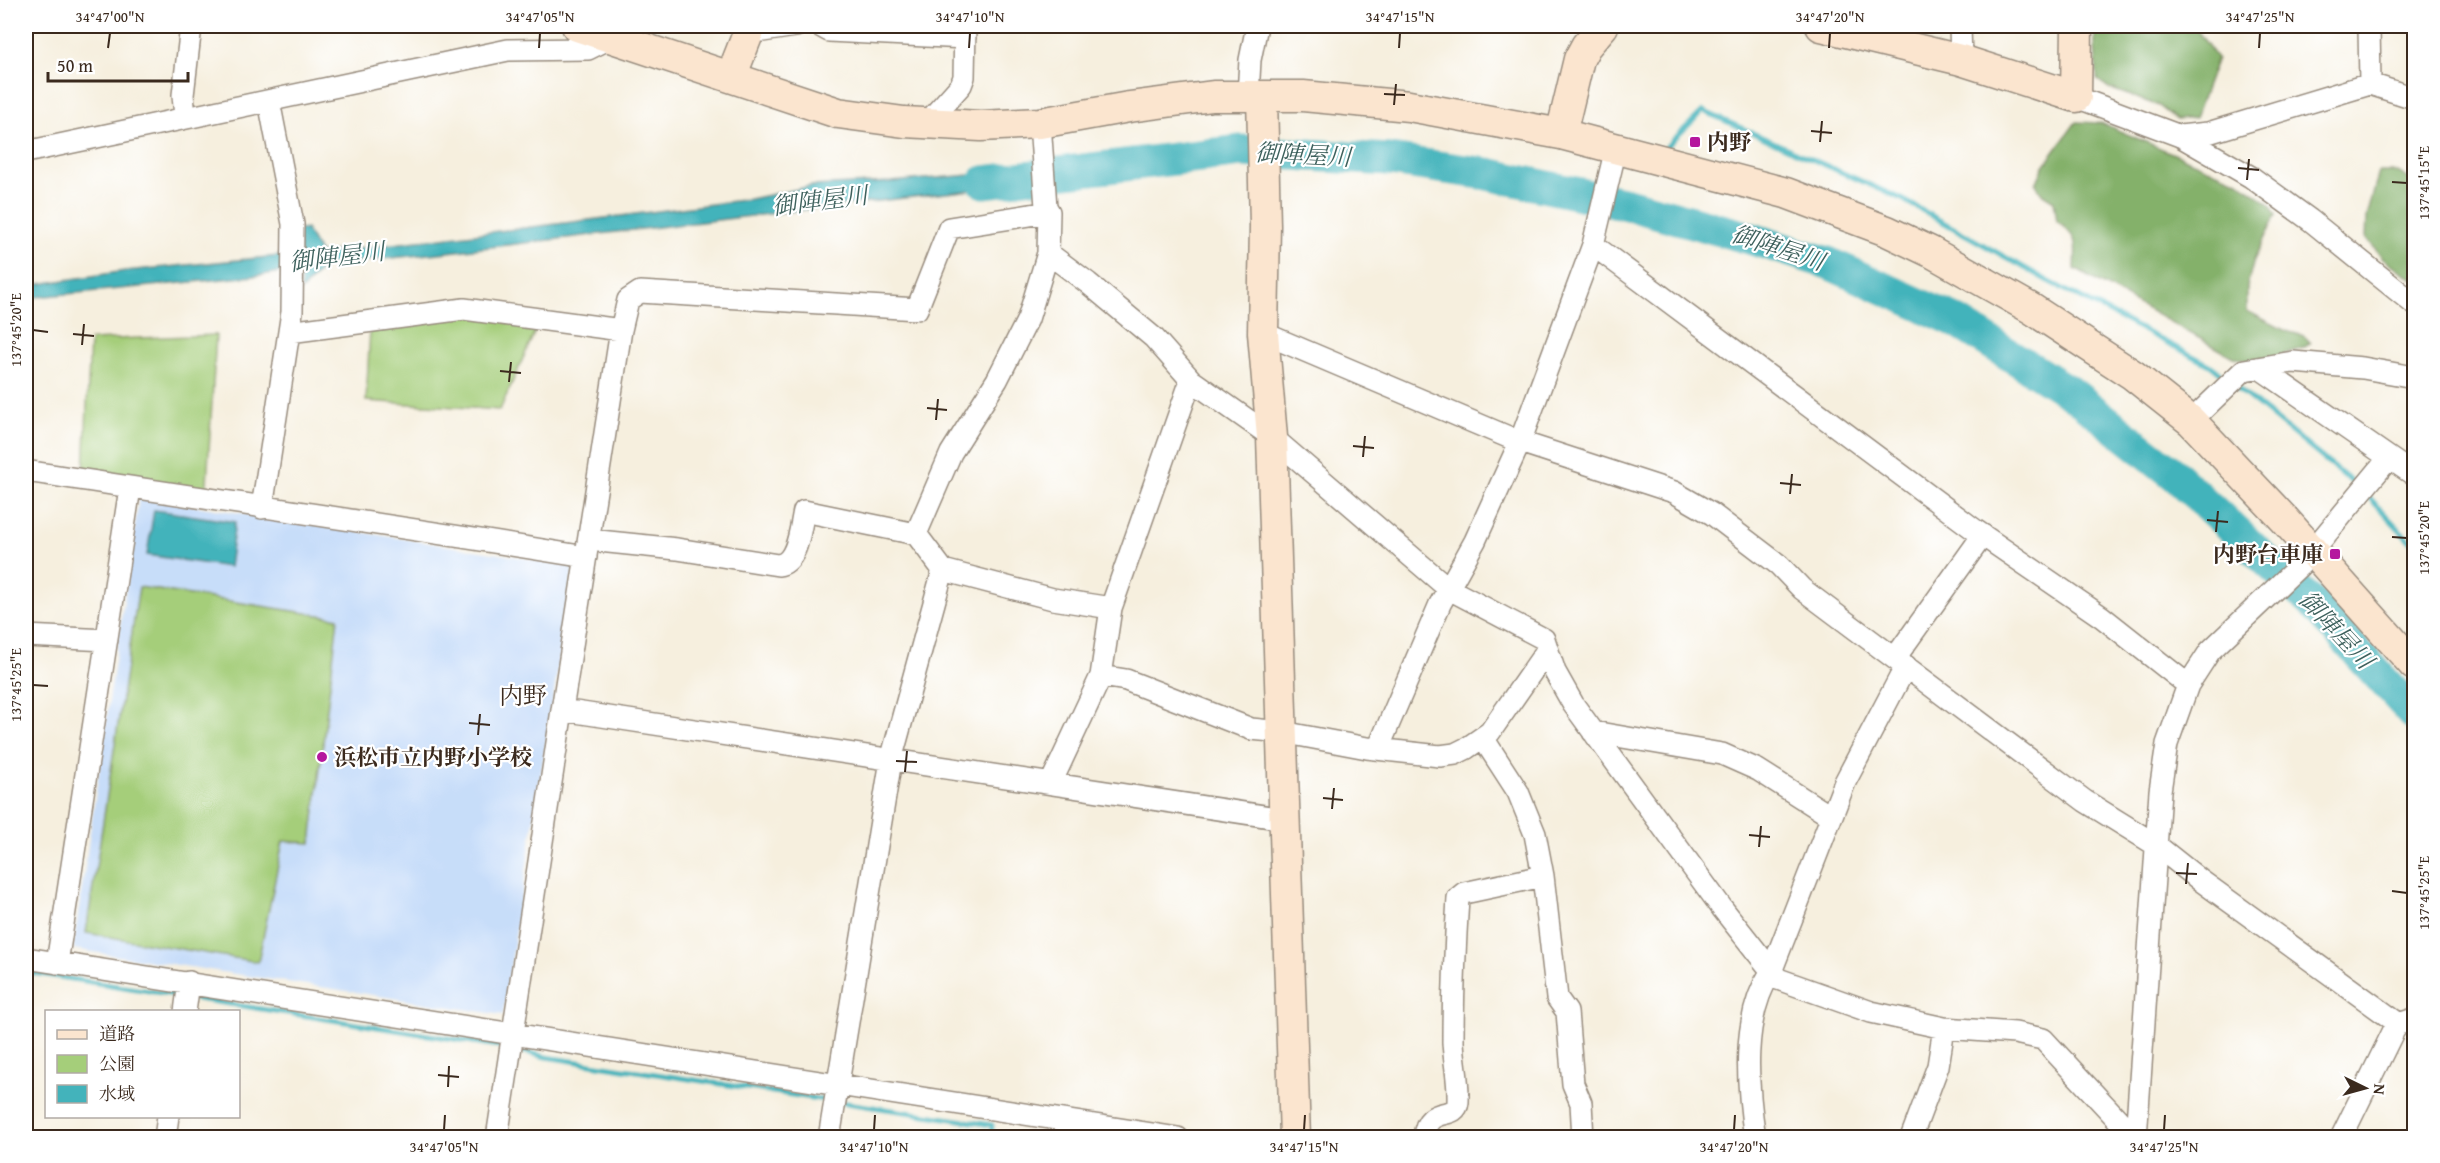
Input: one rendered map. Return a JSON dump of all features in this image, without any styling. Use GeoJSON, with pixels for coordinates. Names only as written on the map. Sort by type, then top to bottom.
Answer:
{"type":"FeatureCollection","features":[{"type":"Feature","properties":{"kind":"street"},"geometry":{"type":"LineString","coordinates":[[185,117],[183,95],[191,26]]}},
{"type":"Feature","properties":{"kind":"street"},"geometry":{"type":"LineString","coordinates":[[578,26],[838,113],[927,123],[1041,130],[1129,107],[1213,96],[1258,103],[1303,96],[1409,106],[1561,134],[1614,157],[1786,193],[1887,231],[1922,248],[2032,309],[2112,359],[2191,421],[2311,555],[2415,665]]}},
{"type":"Feature","properties":{"kind":"street"},"geometry":{"type":"LineString","coordinates":[[731,77],[750,28],[764,32],[796,26]]}},
{"type":"Feature","properties":{"kind":"street"},"geometry":{"type":"LineString","coordinates":[[820,26],[829,31],[965,32],[964,76],[961,85],[927,123]]}},
{"type":"Feature","properties":{"kind":"street"},"geometry":{"type":"LineString","coordinates":[[1257,26],[1250,60],[1258,103],[1263,184],[1263,333],[1272,437],[1295,1137]]}},
{"type":"Feature","properties":{"kind":"street"},"geometry":{"type":"LineString","coordinates":[[1561,134],[1579,59],[1602,26]]}},
{"type":"Feature","properties":{"kind":"street"},"geometry":{"type":"LineString","coordinates":[[1960,26],[1961,60]]}},
{"type":"Feature","properties":{"kind":"street"},"geometry":{"type":"LineString","coordinates":[[2076,97],[2077,26]]}},
{"type":"Feature","properties":{"kind":"street"},"geometry":{"type":"LineString","coordinates":[[2369,26],[2370,84]]}},
{"type":"Feature","properties":{"kind":"street"},"geometry":{"type":"LineString","coordinates":[[1840,28],[1961,60],[2076,97],[2180,136],[2251,177],[2310,220],[2415,304]]}},
{"type":"Feature","properties":{"kind":"street"},"geometry":{"type":"LineString","coordinates":[[26,152],[508,50],[588,49],[612,37]]}},
{"type":"Feature","properties":{"kind":"street"},"geometry":{"type":"LineString","coordinates":[[2180,136],[2208,133],[2370,84],[2415,98]]}},
{"type":"Feature","properties":{"kind":"street"},"geometry":{"type":"LineString","coordinates":[[262,508],[293,295],[293,224],[269,101]]}},
{"type":"Feature","properties":{"kind":"street"},"geometry":{"type":"LineString","coordinates":[[916,534],[951,453],[997,380],[1028,319],[1048,253],[1048,209],[1041,130]]}},
{"type":"Feature","properties":{"kind":"street"},"geometry":{"type":"LineString","coordinates":[[1378,749],[1436,614],[1475,541],[1520,442],[1595,237],[1614,157]]}},
{"type":"Feature","properties":{"kind":"street"},"geometry":{"type":"LineString","coordinates":[[497,1137],[621,330],[628,300],[640,292],[917,309],[949,228],[1048,209]]}},
{"type":"Feature","properties":{"kind":"street"},"geometry":{"type":"LineString","coordinates":[[1595,237],[1983,535],[2102,617],[2188,685]]}},
{"type":"Feature","properties":{"kind":"street"},"geometry":{"type":"LineString","coordinates":[[1048,253],[1154,338],[1191,380],[1272,437],[1449,589],[1544,639],[1555,672],[1573,704],[1778,979],[1871,1012],[1944,1028],[2015,1033],[2043,1039],[2135,1137]]}},
{"type":"Feature","properties":{"kind":"street"},"geometry":{"type":"LineString","coordinates":[[289,332],[464,309],[621,330]]}},
{"type":"Feature","properties":{"kind":"street"},"geometry":{"type":"LineString","coordinates":[[1263,333],[1520,442],[1674,492],[1712,514],[1779,565],[1802,589],[2085,801],[2156,845],[2200,880],[2407,1022],[2394,1030],[2341,1137]]}},
{"type":"Feature","properties":{"kind":"street"},"geometry":{"type":"LineString","coordinates":[[2191,421],[2244,370],[2293,362],[2363,368],[2415,377]]}},
{"type":"Feature","properties":{"kind":"street"},"geometry":{"type":"LineString","coordinates":[[2261,369],[2415,475]]}},
{"type":"Feature","properties":{"kind":"street"},"geometry":{"type":"LineString","coordinates":[[1051,783],[1101,676],[1111,608],[1191,380]]}},
{"type":"Feature","properties":{"kind":"street"},"geometry":{"type":"LineString","coordinates":[[2135,1137],[2156,845],[2167,744],[2188,685],[2211,651],[2311,555],[2389,458]]}},
{"type":"Feature","properties":{"kind":"street"},"geometry":{"type":"LineString","coordinates":[[26,471],[262,508],[412,528],[587,548],[677,549],[778,565],[786,563],[792,556],[804,511],[916,534],[943,570],[1053,599],[1111,608]]}},
{"type":"Feature","properties":{"kind":"street"},"geometry":{"type":"LineString","coordinates":[[57,963],[130,488]]}},
{"type":"Feature","properties":{"kind":"street"},"geometry":{"type":"LineString","coordinates":[[1755,1137],[1749,1087],[1750,1036],[1764,983],[1771,972],[1830,816],[1900,662],[1983,535]]}},
{"type":"Feature","properties":{"kind":"street"},"geometry":{"type":"LineString","coordinates":[[829,1137],[891,760],[943,570]]}},
{"type":"Feature","properties":{"kind":"street"},"geometry":{"type":"LineString","coordinates":[[26,636],[107,640]]}},
{"type":"Feature","properties":{"kind":"street"},"geometry":{"type":"LineString","coordinates":[[1101,676],[1126,680],[1251,729],[1282,732],[1378,749],[1440,756],[1455,754],[1490,732],[1547,650]]}},
{"type":"Feature","properties":{"kind":"street"},"geometry":{"type":"LineString","coordinates":[[562,710],[1284,819]]}},
{"type":"Feature","properties":{"kind":"street"},"geometry":{"type":"LineString","coordinates":[[1593,732],[1722,754],[1758,770],[1830,816]]}},
{"type":"Feature","properties":{"kind":"street"},"geometry":{"type":"LineString","coordinates":[[1483,738],[1518,792],[1535,834],[1543,876],[1557,998],[1567,1011],[1573,1084],[1581,1103],[1583,1137]]}},
{"type":"Feature","properties":{"kind":"street"},"geometry":{"type":"LineString","coordinates":[[1424,1137],[1428,1120],[1452,1111],[1458,1102],[1454,1031],[1458,898],[1464,893],[1543,876]]}},
{"type":"Feature","properties":{"kind":"street"},"geometry":{"type":"LineString","coordinates":[[26,958],[57,963],[187,997],[511,1044],[836,1095],[1165,1137]]}},
{"type":"Feature","properties":{"kind":"street"},"geometry":{"type":"LineString","coordinates":[[1911,1137],[1938,1066],[1944,1028]]}},
{"type":"Feature","properties":{"kind":"street"},"geometry":{"type":"LineString","coordinates":[[165,1137],[168,1118]]}},
{"type":"Feature","properties":{"kind":"shaded area","name":"浜松市立内野小学校"},"geometry":{"type":"Polygon","coordinates":[[[139,497],[574,566],[503,1015],[73,949],[139,497]]]}},
{"type":"Feature","properties":{"kind":"green space"},"geometry":{"type":"Polygon","coordinates":[[[2094,26],[2197,26],[2196,29],[2217,58],[2195,118],[2177,120],[2159,106],[2109,88],[2097,79],[2094,26]]]}},
{"type":"Feature","properties":{"kind":"green space"},"geometry":{"type":"Polygon","coordinates":[[[2076,122],[2101,123],[2238,181],[2270,204],[2276,215],[2254,260],[2247,287],[2247,311],[2286,331],[2304,336],[2311,343],[2303,348],[2255,363],[2233,357],[2075,269],[2075,241],[2057,221],[2054,201],[2041,193],[2036,184],[2044,166],[2076,122]]]}},
{"type":"Feature","properties":{"kind":"green space"},"geometry":{"type":"Polygon","coordinates":[[[2379,172],[2398,172],[2414,182],[2414,280],[2383,258],[2366,238],[2367,217],[2379,172]]]}},
{"type":"Feature","properties":{"kind":"green space"},"geometry":{"type":"Polygon","coordinates":[[[459,309],[540,320],[500,410],[366,401],[370,330],[459,309]]]}},
{"type":"Feature","properties":{"kind":"green space"},"geometry":{"type":"Polygon","coordinates":[[[216,335],[206,500],[84,472],[90,340],[216,335]]]}},
{"type":"Feature","properties":{"kind":"green space"},"geometry":{"type":"Polygon","coordinates":[[[139,587],[338,618],[311,843],[283,841],[258,962],[86,933],[139,587]]]}},
{"type":"Feature","properties":{"kind":"water"},"geometry":{"type":"Polygon","coordinates":[[[1026,170],[1031,183],[325,265],[301,291],[300,269],[255,276],[26,298],[26,286],[125,271],[300,254],[298,230],[306,229],[320,253],[750,199],[812,186],[891,182],[1026,170]]]}},
{"type":"Feature","properties":{"kind":"water"},"geometry":{"type":"Polygon","coordinates":[[[154,510],[235,522],[229,567],[147,555],[154,510]]]}},
{"type":"Feature","properties":{"kind":"waterway"},"geometry":{"type":"LineString","coordinates":[[1667,146],[1703,111],[1902,199],[2048,281],[2210,365],[2219,372]]}},
{"type":"Feature","properties":{"kind":"waterway","name":"御陣屋川"},"geometry":{"type":"LineString","coordinates":[[984,182],[1241,151],[1390,160],[1487,174],[1627,204],[1746,237],[1828,263],[1954,320],[2074,395],[2175,475],[2313,604],[2414,714]]}},
{"type":"Feature","properties":{"kind":"waterway"},"geometry":{"type":"LineString","coordinates":[[2236,387],[2359,488]]}},
{"type":"Feature","properties":{"kind":"waterway"},"geometry":{"type":"LineString","coordinates":[[2366,494],[2414,545]]}},
{"type":"Feature","properties":{"kind":"waterway"},"geometry":{"type":"LineString","coordinates":[[26,972],[182,996]]}},
{"type":"Feature","properties":{"kind":"waterway"},"geometry":{"type":"LineString","coordinates":[[191,998],[505,1047]]}},
{"type":"Feature","properties":{"kind":"waterway"},"geometry":{"type":"LineString","coordinates":[[514,1049],[546,1057],[831,1101]]}},
{"type":"Feature","properties":{"kind":"waterway"},"geometry":{"type":"LineString","coordinates":[[840,1102],[992,1125],[991,1138]]}},
{"type":"Feature","properties":{"kind":"place","name":"内野"},"geometry":{"type":"Point","coordinates":[1695,142]}},
{"type":"Feature","properties":{"kind":"place","name":"内野台車庫"},"geometry":{"type":"Point","coordinates":[2335,554]}},
{"type":"Feature","properties":{"kind":"place","name":"浜松市立内野小学校"},"geometry":{"type":"Point","coordinates":[322,757]}},
{"type":"Feature","properties":{"kind":"district","name":"内野"},"geometry":{"type":"Point","coordinates":[523,696]}}]}
